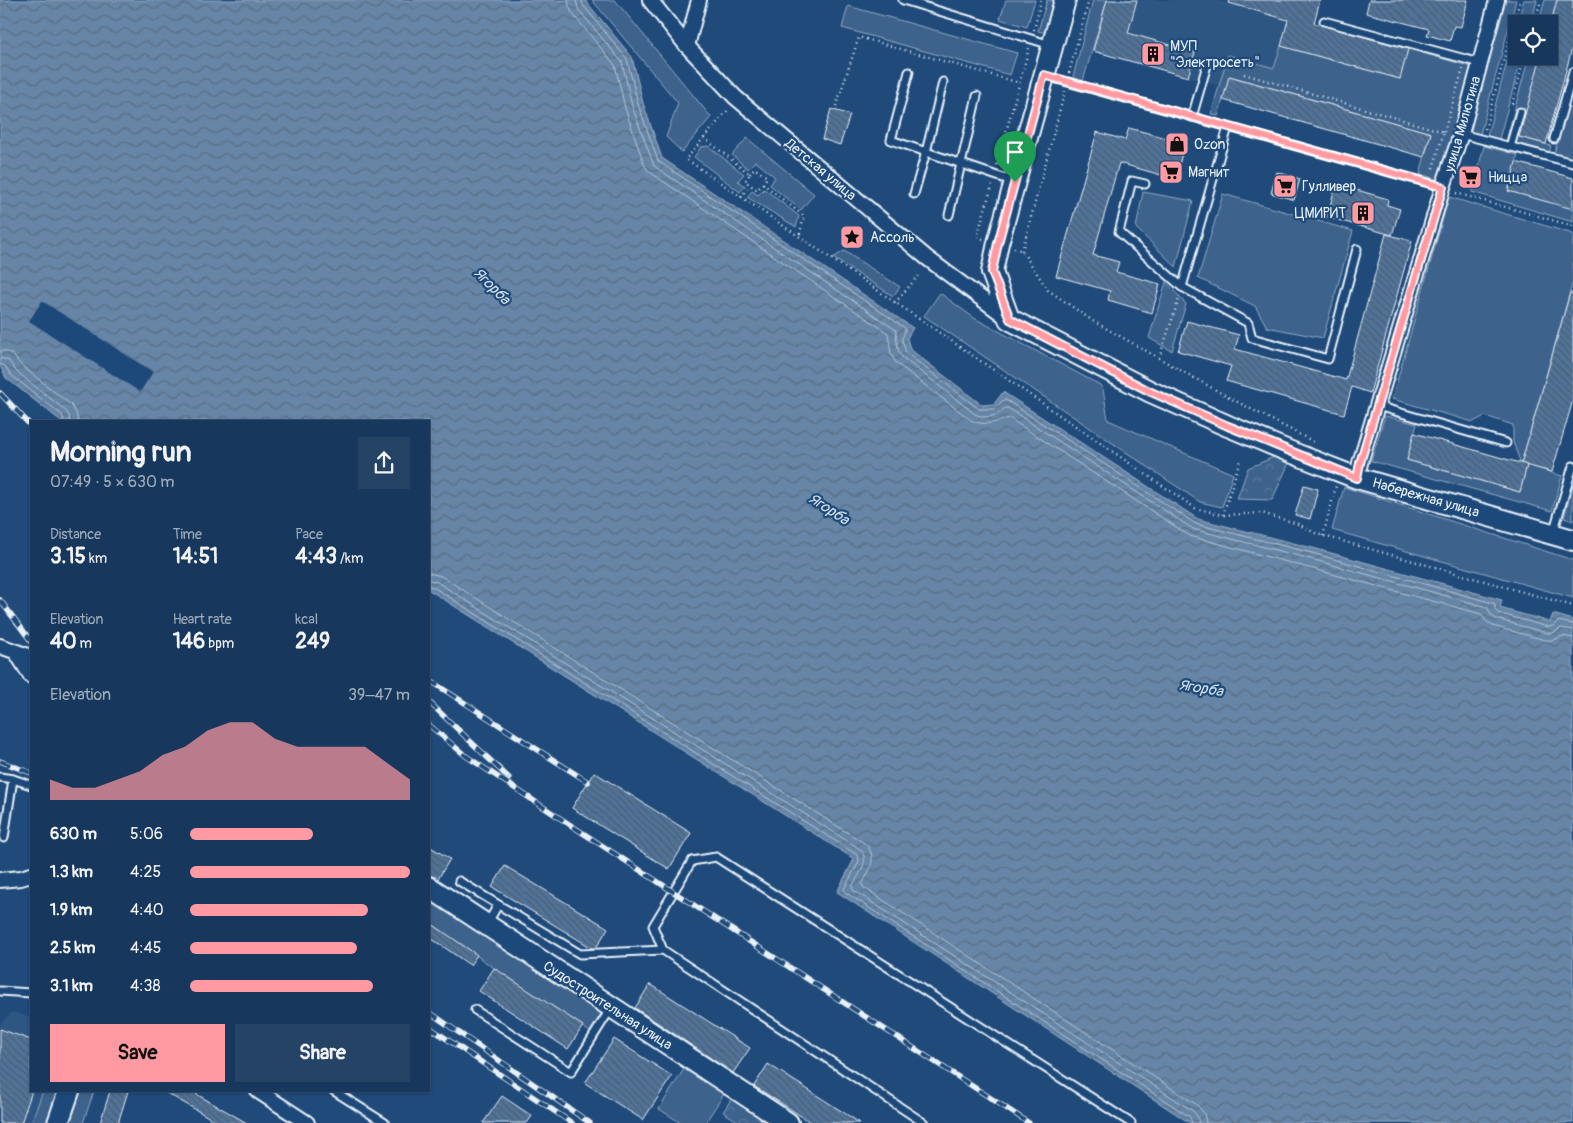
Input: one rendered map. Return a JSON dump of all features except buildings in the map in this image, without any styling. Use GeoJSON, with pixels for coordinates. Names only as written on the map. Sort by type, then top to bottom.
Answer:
{"type":"FeatureCollection","features":[{"type":"Feature","properties":{"kind":"main road"},"geometry":{"type":"LineString","coordinates":[[1010,319],[992,272],[998,243],[1065,0]]}},
{"type":"Feature","properties":{"kind":"main road","name":"Набережная улица"},"geometry":{"type":"LineString","coordinates":[[1010,319],[1151,392],[1228,426],[1357,478],[1573,540]]}},
{"type":"Feature","properties":{"kind":"main road","name":"Судостроительная улица"},"geometry":{"type":"LineString","coordinates":[[430,888],[788,1123]]}},
{"type":"Feature","properties":{"kind":"main road"},"geometry":{"type":"LineString","coordinates":[[58,1123],[69,1092]]}},
{"type":"Feature","properties":{"kind":"street","name":"Детская улица"},"geometry":{"type":"LineString","coordinates":[[650,0],[687,46],[735,97],[927,258],[1010,319]]}},
{"type":"Feature","properties":{"kind":"street"},"geometry":{"type":"LineString","coordinates":[[687,46],[699,0]]}},
{"type":"Feature","properties":{"kind":"street","name":"улица Милютина"},"geometry":{"type":"LineString","coordinates":[[1357,478],[1443,187],[1461,134],[1497,0]]}},
{"type":"Feature","properties":{"kind":"street"},"geometry":{"type":"LineString","coordinates":[[0,646],[30,657]]}},
{"type":"Feature","properties":{"kind":"street"},"geometry":{"type":"LineString","coordinates":[[16,652],[30,674]]}},
{"type":"Feature","properties":{"kind":"street"},"geometry":{"type":"LineString","coordinates":[[0,880],[30,875]]}},
{"type":"Feature","properties":{"kind":"street"},"geometry":{"type":"LineString","coordinates":[[263,1092],[307,1123]]}},
{"type":"Feature","properties":{"kind":"lane"},"geometry":{"type":"LineString","coordinates":[[903,0],[1052,45]]}},
{"type":"Feature","properties":{"kind":"lane"},"geometry":{"type":"LineString","coordinates":[[1324,21],[1480,63]]}},
{"type":"Feature","properties":{"kind":"lane"},"geometry":{"type":"LineString","coordinates":[[1192,117],[1207,65]]}},
{"type":"Feature","properties":{"kind":"lane"},"geometry":{"type":"LineString","coordinates":[[909,72],[892,140],[1015,182]]}},
{"type":"Feature","properties":{"kind":"lane"},"geometry":{"type":"LineString","coordinates":[[1554,139],[1573,72]]}},
{"type":"Feature","properties":{"kind":"lane"},"geometry":{"type":"LineString","coordinates":[[1044,75],[1443,187]]}},
{"type":"Feature","properties":{"kind":"lane"},"geometry":{"type":"LineString","coordinates":[[914,194],[943,82]]}},
{"type":"Feature","properties":{"kind":"lane"},"geometry":{"type":"LineString","coordinates":[[949,214],[977,96]]}},
{"type":"Feature","properties":{"kind":"lane"},"geometry":{"type":"LineString","coordinates":[[1510,147],[1520,112]]}},
{"type":"Feature","properties":{"kind":"lane"},"geometry":{"type":"LineString","coordinates":[[1182,287],[1228,127]]}},
{"type":"Feature","properties":{"kind":"lane"},"geometry":{"type":"LineString","coordinates":[[1461,134],[1573,163]]}},
{"type":"Feature","properties":{"kind":"lane"},"geometry":{"type":"LineString","coordinates":[[1145,184],[1132,181],[1119,232],[1182,287],[1248,323],[1252,338],[1328,359],[1357,249]]}},
{"type":"Feature","properties":{"kind":"lane"},"geometry":{"type":"LineString","coordinates":[[1377,406],[1506,443]]}},
{"type":"Feature","properties":{"kind":"lane"},"geometry":{"type":"LineString","coordinates":[[1552,533],[1573,466]]}},
{"type":"Feature","properties":{"kind":"lane"},"geometry":{"type":"LineString","coordinates":[[0,777],[30,785]]}},
{"type":"Feature","properties":{"kind":"lane"},"geometry":{"type":"LineString","coordinates":[[4,838],[13,779]]}},
{"type":"Feature","properties":{"kind":"lane"},"geometry":{"type":"LineString","coordinates":[[924,1123],[663,950],[652,926],[692,862],[716,857],[1131,1123]]}},
{"type":"Feature","properties":{"kind":"lane"},"geometry":{"type":"LineString","coordinates":[[459,881],[580,954],[663,950]]}},
{"type":"Feature","properties":{"kind":"lane"},"geometry":{"type":"LineString","coordinates":[[486,925],[498,905]]}},
{"type":"Feature","properties":{"kind":"lane"},"geometry":{"type":"LineString","coordinates":[[0,991],[30,993]]}},
{"type":"Feature","properties":{"kind":"lane"},"geometry":{"type":"LineString","coordinates":[[475,1010],[572,1072],[612,1008]]}},
{"type":"Feature","properties":{"kind":"lane"},"geometry":{"type":"LineString","coordinates":[[336,1092],[385,1123]]}},
{"type":"Feature","properties":{"kind":"path"},"geometry":{"type":"LineString","coordinates":[[1032,38],[1041,0]]}},
{"type":"Feature","properties":{"kind":"path"},"geometry":{"type":"LineString","coordinates":[[1022,251],[1089,0]]}},
{"type":"Feature","properties":{"kind":"path"},"geometry":{"type":"LineString","coordinates":[[1483,140],[1520,0]]}},
{"type":"Feature","properties":{"kind":"path"},"geometry":{"type":"LineString","coordinates":[[1536,15],[1540,0]]}},
{"type":"Feature","properties":{"kind":"path"},"geometry":{"type":"LineString","coordinates":[[1511,109],[1523,65]]}},
{"type":"Feature","properties":{"kind":"path"},"geometry":{"type":"LineString","coordinates":[[1431,176],[1464,66]]}},
{"type":"Feature","properties":{"kind":"path"},"geometry":{"type":"LineString","coordinates":[[1244,74],[1444,132]]}},
{"type":"Feature","properties":{"kind":"path"},"geometry":{"type":"LineString","coordinates":[[727,111],[686,159],[1195,508],[1223,515],[1262,513],[1298,524],[1323,536],[1573,606]]}},
{"type":"Feature","properties":{"kind":"path"},"geometry":{"type":"LineString","coordinates":[[704,138],[750,174]]}},
{"type":"Feature","properties":{"kind":"path"},"geometry":{"type":"LineString","coordinates":[[754,168],[767,177],[757,190],[745,181],[750,174],[754,168]]}},
{"type":"Feature","properties":{"kind":"path"},"geometry":{"type":"LineString","coordinates":[[763,184],[804,216],[799,237]]}},
{"type":"Feature","properties":{"kind":"path"},"geometry":{"type":"LineString","coordinates":[[741,197],[750,185]]}},
{"type":"Feature","properties":{"kind":"path"},"geometry":{"type":"LineString","coordinates":[[1443,187],[1573,226]]}},
{"type":"Feature","properties":{"kind":"path"},"geometry":{"type":"LineString","coordinates":[[895,303],[918,276]]}},
{"type":"Feature","properties":{"kind":"path"},"geometry":{"type":"LineString","coordinates":[[1159,358],[1182,287]]}},
{"type":"Feature","properties":{"kind":"path"},"geometry":{"type":"LineString","coordinates":[[1048,290],[1093,321],[1230,398],[1320,444]]}},
{"type":"Feature","properties":{"kind":"path"},"geometry":{"type":"LineString","coordinates":[[1223,515],[1240,460]]}},
{"type":"Feature","properties":{"kind":"path"},"geometry":{"type":"LineString","coordinates":[[1323,536],[1334,496]]}},
{"type":"Feature","properties":{"kind":"shaded area"},"geometry":{"type":"Polygon","coordinates":[[[1137,0],[1217,0],[1288,20],[1274,68],[1228,55],[1219,86],[1188,77],[1194,51],[1128,33],[1137,0]]]}},
{"type":"Feature","properties":{"kind":"shaded area"},"geometry":{"type":"Polygon","coordinates":[[[12,1012],[30,1017],[30,1092],[43,1092],[31,1123],[0,1123],[0,1024],[12,1012]]]}},
{"type":"Feature","properties":{"kind":"green space"},"geometry":{"type":"Polygon","coordinates":[[[592,0],[615,0],[711,117],[682,152],[666,137],[678,103],[592,0]]]}},
{"type":"Feature","properties":{"kind":"green space"},"geometry":{"type":"Polygon","coordinates":[[[1006,0],[1035,0],[1027,27],[1000,19],[1006,0]]]}},
{"type":"Feature","properties":{"kind":"green space"},"geometry":{"type":"Polygon","coordinates":[[[1047,0],[1055,1],[1046,33],[1038,31],[1047,0]]]}},
{"type":"Feature","properties":{"kind":"green space"},"geometry":{"type":"Polygon","coordinates":[[[1093,0],[1107,0],[1083,81],[1073,77],[1093,0]]]}},
{"type":"Feature","properties":{"kind":"green space"},"geometry":{"type":"Polygon","coordinates":[[[1503,0],[1516,0],[1512,15],[1508,15],[1508,30],[1480,134],[1468,131],[1503,0]]]}},
{"type":"Feature","properties":{"kind":"green space"},"geometry":{"type":"Polygon","coordinates":[[[1524,0],[1537,0],[1533,15],[1520,15],[1524,0]]]}},
{"type":"Feature","properties":{"kind":"green space"},"geometry":{"type":"Polygon","coordinates":[[[1545,0],[1557,0],[1553,15],[1541,15],[1545,0]]]}},
{"type":"Feature","properties":{"kind":"green space"},"geometry":{"type":"Polygon","coordinates":[[[848,6],[1017,53],[1010,75],[842,28],[848,6]]]}},
{"type":"Feature","properties":{"kind":"green space"},"geometry":{"type":"Polygon","coordinates":[[[1281,46],[1400,79],[1408,49],[1472,67],[1441,180],[1420,174],[1431,133],[1230,76],[1218,116],[1211,114],[1228,55],[1274,68],[1281,46]]]}},
{"type":"Feature","properties":{"kind":"green space"},"geometry":{"type":"Polygon","coordinates":[[[1508,58],[1508,65],[1520,65],[1499,139],[1487,136],[1508,58]]]}},
{"type":"Feature","properties":{"kind":"green space"},"geometry":{"type":"Polygon","coordinates":[[[1527,65],[1539,65],[1520,137],[1551,146],[1549,153],[1506,141],[1527,65]]]}},
{"type":"Feature","properties":{"kind":"green space"},"geometry":{"type":"Polygon","coordinates":[[[1573,88],[1573,159],[1554,154],[1573,88]]]}},
{"type":"Feature","properties":{"kind":"green space"},"geometry":{"type":"Polygon","coordinates":[[[747,138],[814,194],[801,210],[770,185],[775,177],[755,161],[748,169],[732,155],[747,138]]]}},
{"type":"Feature","properties":{"kind":"green space"},"geometry":{"type":"Polygon","coordinates":[[[708,146],[744,174],[738,181],[745,186],[740,192],[694,157],[701,147],[708,146]]]}},
{"type":"Feature","properties":{"kind":"green space"},"geometry":{"type":"Polygon","coordinates":[[[1484,146],[1518,155],[1516,162],[1573,209],[1573,222],[1472,192],[1484,146]]]}},
{"type":"Feature","properties":{"kind":"green space"},"geometry":{"type":"Polygon","coordinates":[[[764,189],[799,216],[796,227],[747,197],[752,191],[758,195],[764,189]]]}},
{"type":"Feature","properties":{"kind":"green space"},"geometry":{"type":"Polygon","coordinates":[[[1143,192],[1193,201],[1176,267],[1136,228],[1143,192]]]}},
{"type":"Feature","properties":{"kind":"green space"},"geometry":{"type":"Polygon","coordinates":[[[1223,194],[1353,231],[1323,338],[1267,327],[1255,306],[1198,278],[1223,194]]]}},
{"type":"Feature","properties":{"kind":"green space"},"geometry":{"type":"Polygon","coordinates":[[[1449,197],[1573,234],[1573,281],[1521,464],[1513,442],[1513,425],[1485,416],[1473,422],[1392,399],[1449,197]]]}},
{"type":"Feature","properties":{"kind":"green space"},"geometry":{"type":"Polygon","coordinates":[[[844,251],[900,287],[893,296],[833,258],[844,251]]]}},
{"type":"Feature","properties":{"kind":"green space"},"geometry":{"type":"Polygon","coordinates":[[[1166,282],[1186,304],[1172,351],[1149,338],[1166,282]]]}},
{"type":"Feature","properties":{"kind":"green space"},"geometry":{"type":"Polygon","coordinates":[[[940,293],[974,318],[1100,385],[1103,389],[1108,420],[1233,474],[1222,507],[1200,502],[924,316],[940,293]]]}},
{"type":"Feature","properties":{"kind":"green space"},"geometry":{"type":"Polygon","coordinates":[[[1385,416],[1417,424],[1407,460],[1520,492],[1527,465],[1562,476],[1552,511],[1371,461],[1385,416]]]}},
{"type":"Feature","properties":{"kind":"green space"},"geometry":{"type":"Polygon","coordinates":[[[1274,457],[1289,463],[1272,500],[1237,499],[1248,468],[1274,457]]]}},
{"type":"Feature","properties":{"kind":"green space"},"geometry":{"type":"Polygon","coordinates":[[[1573,485],[1573,521],[1564,518],[1573,485]]]}},
{"type":"Feature","properties":{"kind":"green space"},"geometry":{"type":"Polygon","coordinates":[[[1344,487],[1573,560],[1573,598],[1332,530],[1344,487]]]}},
{"type":"Feature","properties":{"kind":"green space"},"geometry":{"type":"Polygon","coordinates":[[[430,898],[602,1012],[590,1032],[430,923],[430,898]]]}},
{"type":"Feature","properties":{"kind":"green space"},"geometry":{"type":"Polygon","coordinates":[[[684,1069],[724,1094],[705,1123],[681,1123],[659,1109],[684,1069]]]}},
{"type":"Feature","properties":{"kind":"green space"},"geometry":{"type":"Polygon","coordinates":[[[43,1092],[60,1092],[49,1123],[31,1123],[43,1092]]]}},
{"type":"Feature","properties":{"kind":"green space"},"geometry":{"type":"Polygon","coordinates":[[[81,1092],[94,1092],[83,1123],[70,1123],[81,1092]]]}},
{"type":"Feature","properties":{"kind":"green space"},"geometry":{"type":"Polygon","coordinates":[[[732,1098],[770,1123],[741,1123],[723,1112],[732,1098]]]}},
{"type":"Feature","properties":{"kind":"water","name":"Ягорба"},"geometry":{"type":"Polygon","coordinates":[[[0,0],[585,0],[632,57],[643,103],[662,158],[913,328],[907,338],[910,349],[982,405],[994,404],[1003,392],[1198,519],[1313,548],[1502,600],[1500,608],[1550,622],[1553,614],[1573,620],[1573,1123],[1190,1123],[837,892],[854,859],[430,591],[430,420],[60,420],[6,378],[0,366],[0,0]]]}},
{"type":"Feature","properties":{"kind":"pier"},"geometry":{"type":"Polygon","coordinates":[[[42,301],[153,372],[140,392],[29,321],[42,301]]]}},
{"type":"Feature","properties":{"kind":"railway"},"geometry":{"type":"LineString","coordinates":[[0,393],[30,425]]}},
{"type":"Feature","properties":{"kind":"railway"},"geometry":{"type":"LineString","coordinates":[[0,600],[30,640]]}},
{"type":"Feature","properties":{"kind":"railway"},"geometry":{"type":"LineString","coordinates":[[430,681],[588,782]]}},
{"type":"Feature","properties":{"kind":"railway"},"geometry":{"type":"LineString","coordinates":[[430,703],[509,778]]}},
{"type":"Feature","properties":{"kind":"railway"},"geometry":{"type":"LineString","coordinates":[[430,726],[466,756],[1029,1123]]}},
{"type":"Feature","properties":{"kind":"railway"},"geometry":{"type":"LineString","coordinates":[[0,761],[30,773]]}},
{"type":"Feature","properties":{"kind":"railway"},"geometry":{"type":"LineString","coordinates":[[430,1013],[590,1123]]}},
{"type":"Feature","properties":{"kind":"railway"},"geometry":{"type":"LineString","coordinates":[[430,1028],[572,1123]]}},
{"type":"Feature","properties":{"kind":"place","name":"МУП \"Электросеть\""},"geometry":{"type":"Point","coordinates":[1153,54]}},
{"type":"Feature","properties":{"kind":"place","name":"Ozon"},"geometry":{"type":"Point","coordinates":[1177,144]}},
{"type":"Feature","properties":{"kind":"place","name":"Магнит"},"geometry":{"type":"Point","coordinates":[1171,172]}},
{"type":"Feature","properties":{"kind":"place","name":"Ницца"},"geometry":{"type":"Point","coordinates":[1470,177]}},
{"type":"Feature","properties":{"kind":"place","name":"Гулливер"},"geometry":{"type":"Point","coordinates":[1285,186]}},
{"type":"Feature","properties":{"kind":"place","name":"ЦМИРИТ"},"geometry":{"type":"Point","coordinates":[1363,213]}},
{"type":"Feature","properties":{"kind":"place","name":"Ассоль"},"geometry":{"type":"Point","coordinates":[852,237]}},
{"type":"Feature","properties":{"kind":"route"},"geometry":{"type":"LineString","coordinates":[[1044,75],[1443,187],[1357,478],[1228,426],[1151,392],[1010,319],[992,272],[1015,182],[1044,75]]}}]}
